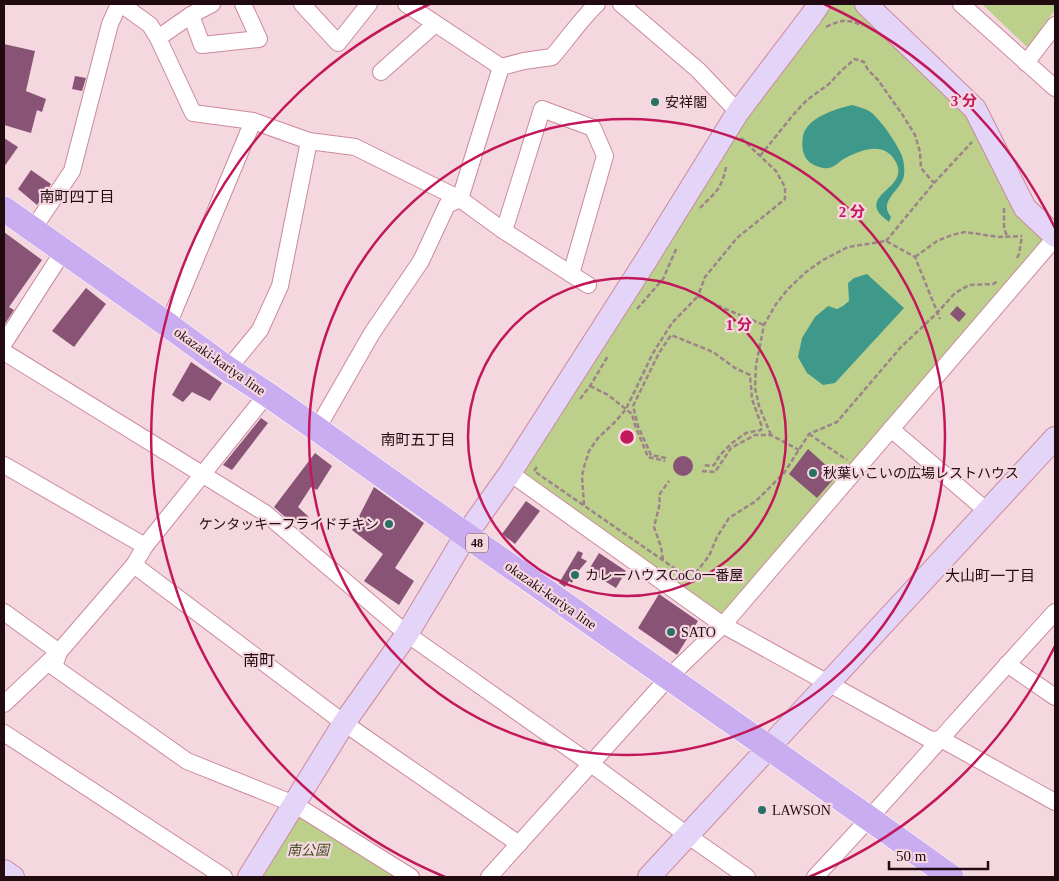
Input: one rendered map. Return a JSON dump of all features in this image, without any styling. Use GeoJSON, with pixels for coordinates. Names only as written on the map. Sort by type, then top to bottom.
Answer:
{"type":"FeatureCollection","features":[{"type":"Feature","properties":{"kind":"main road","name":"okazaki-kariya line"},"geometry":{"type":"LineString","coordinates":[[4,209],[64,250],[228,369],[318,429],[466,536],[951,877]]}},
{"type":"Feature","properties":{"kind":"street"},"geometry":{"type":"LineString","coordinates":[[33,229],[72,170],[110,24],[120,4],[150,25],[193,113],[253,120],[309,142],[355,147],[460,199],[504,231],[588,285]]}},
{"type":"Feature","properties":{"kind":"street"},"geometry":{"type":"LineString","coordinates":[[158,38],[212,4]]}},
{"type":"Feature","properties":{"kind":"street"},"geometry":{"type":"LineString","coordinates":[[192,15],[202,45],[259,39],[243,4]]}},
{"type":"Feature","properties":{"kind":"street"},"geometry":{"type":"LineString","coordinates":[[302,4],[338,43],[369,4]]}},
{"type":"Feature","properties":{"kind":"street"},"geometry":{"type":"LineString","coordinates":[[406,4],[500,67],[552,57],[579,22],[597,4]]}},
{"type":"Feature","properties":{"kind":"street"},"geometry":{"type":"LineString","coordinates":[[621,4],[698,70],[733,120]]}},
{"type":"Feature","properties":{"kind":"street"},"geometry":{"type":"LineString","coordinates":[[249,877],[344,723],[407,634],[466,536],[510,473],[733,120],[819,4]]}},
{"type":"Feature","properties":{"kind":"street"},"geometry":{"type":"LineString","coordinates":[[489,877],[669,677],[723,625],[1055,237],[1025,208],[975,109],[866,4]]}},
{"type":"Feature","properties":{"kind":"street"},"geometry":{"type":"LineString","coordinates":[[961,4],[1055,88]]}},
{"type":"Feature","properties":{"kind":"street"},"geometry":{"type":"LineString","coordinates":[[381,72],[435,24]]}},
{"type":"Feature","properties":{"kind":"street"},"geometry":{"type":"LineString","coordinates":[[1026,63],[1055,25]]}},
{"type":"Feature","properties":{"kind":"street"},"geometry":{"type":"LineString","coordinates":[[318,429],[372,333],[421,262],[447,205],[460,199],[500,67]]}},
{"type":"Feature","properties":{"kind":"street"},"geometry":{"type":"LineString","coordinates":[[504,231],[542,109],[593,128],[605,156],[571,274]]}},
{"type":"Feature","properties":{"kind":"street"},"geometry":{"type":"LineString","coordinates":[[168,325],[253,120]]}},
{"type":"Feature","properties":{"kind":"street"},"geometry":{"type":"LineString","coordinates":[[228,369],[260,330],[280,286],[309,142]]}},
{"type":"Feature","properties":{"kind":"street"},"geometry":{"type":"LineString","coordinates":[[4,343],[64,250]]}},
{"type":"Feature","properties":{"kind":"street"},"geometry":{"type":"LineString","coordinates":[[4,352],[265,513],[407,634],[748,877]]}},
{"type":"Feature","properties":{"kind":"street"},"geometry":{"type":"LineString","coordinates":[[4,704],[59,652],[134,565],[145,546],[267,394]]}},
{"type":"Feature","properties":{"kind":"street"},"geometry":{"type":"LineString","coordinates":[[892,429],[987,511]]}},
{"type":"Feature","properties":{"kind":"street"},"geometry":{"type":"LineString","coordinates":[[649,877],[1055,438]]}},
{"type":"Feature","properties":{"kind":"street"},"geometry":{"type":"LineString","coordinates":[[4,465],[145,546]]}},
{"type":"Feature","properties":{"kind":"street"},"geometry":{"type":"LineString","coordinates":[[510,473],[723,625],[931,740],[941,739],[1055,802]]}},
{"type":"Feature","properties":{"kind":"street"},"geometry":{"type":"LineString","coordinates":[[134,565],[344,723],[519,844]]}},
{"type":"Feature","properties":{"kind":"street"},"geometry":{"type":"LineString","coordinates":[[4,612],[59,652]]}},
{"type":"Feature","properties":{"kind":"street"},"geometry":{"type":"LineString","coordinates":[[815,877],[870,819],[1055,612]]}},
{"type":"Feature","properties":{"kind":"street"},"geometry":{"type":"LineString","coordinates":[[59,652],[54,667],[187,761],[294,804],[410,877]]}},
{"type":"Feature","properties":{"kind":"street"},"geometry":{"type":"LineString","coordinates":[[1007,664],[1055,696]]}},
{"type":"Feature","properties":{"kind":"street"},"geometry":{"type":"LineString","coordinates":[[4,733],[224,877]]}},
{"type":"Feature","properties":{"kind":"street"},"geometry":{"type":"LineString","coordinates":[[4,871],[13,877]]}},
{"type":"Feature","properties":{"kind":"path"},"geometry":{"type":"LineString","coordinates":[[825,28],[839,20],[854,22],[862,26]]}},
{"type":"Feature","properties":{"kind":"path"},"geometry":{"type":"LineString","coordinates":[[760,156],[807,100],[855,59],[864,62],[902,114],[915,135],[920,152],[921,168],[934,183]]}},
{"type":"Feature","properties":{"kind":"path"},"geometry":{"type":"LineString","coordinates":[[584,506],[582,476],[589,451],[598,438],[626,409],[653,353],[672,323],[698,296],[705,277],[737,238],[785,199],[785,187],[776,171],[740,137],[733,120]]}},
{"type":"Feature","properties":{"kind":"path"},"geometry":{"type":"LineString","coordinates":[[886,241],[934,183],[974,139],[986,129]]}},
{"type":"Feature","properties":{"kind":"path"},"geometry":{"type":"LineString","coordinates":[[697,213],[716,194],[724,179],[727,162]]}},
{"type":"Feature","properties":{"kind":"path"},"geometry":{"type":"LineString","coordinates":[[915,257],[937,241],[965,232],[1007,236],[1004,228],[1004,202]]}},
{"type":"Feature","properties":{"kind":"path"},"geometry":{"type":"LineString","coordinates":[[1015,264],[1022,236]]}},
{"type":"Feature","properties":{"kind":"path"},"geometry":{"type":"LineString","coordinates":[[635,312],[663,279],[680,240]]}},
{"type":"Feature","properties":{"kind":"path"},"geometry":{"type":"LineString","coordinates":[[771,435],[759,406],[755,388],[756,365],[764,326],[776,304],[788,289],[806,272],[823,260],[848,247],[886,241],[915,257],[940,319]]}},
{"type":"Feature","properties":{"kind":"path"},"geometry":{"type":"LineString","coordinates":[[539,463],[534,471],[690,580],[709,556],[717,537],[729,518],[756,501],[784,472],[809,434],[837,422],[901,347],[955,293],[969,285],[993,284],[1002,278]]}},
{"type":"Feature","properties":{"kind":"path"},"geometry":{"type":"LineString","coordinates":[[698,296],[764,326]]}},
{"type":"Feature","properties":{"kind":"path"},"geometry":{"type":"LineString","coordinates":[[590,386],[608,395],[632,414],[648,457],[665,460],[650,455],[638,426],[633,406],[658,354],[671,335],[713,352],[735,368],[750,375],[752,399],[762,427],[761,430],[746,433],[732,443],[720,455],[714,465],[702,465]]}},
{"type":"Feature","properties":{"kind":"path"},"geometry":{"type":"LineString","coordinates":[[575,404],[590,386],[610,352]]}},
{"type":"Feature","properties":{"kind":"path"},"geometry":{"type":"LineString","coordinates":[[809,434],[858,468]]}},
{"type":"Feature","properties":{"kind":"path"},"geometry":{"type":"LineString","coordinates":[[702,472],[714,472],[731,448],[755,435],[771,435],[799,450]]}},
{"type":"Feature","properties":{"kind":"path"},"geometry":{"type":"LineString","coordinates":[[663,560],[654,527],[660,503],[659,495],[669,481]]}},
{"type":"Feature","properties":{"kind":"green space"},"geometry":{"type":"Polygon","coordinates":[[[826,4],[858,4],[971,113],[1045,242],[725,614],[718,614],[519,473],[743,121],[826,4]]]}},
{"type":"Feature","properties":{"kind":"green space"},"geometry":{"type":"Polygon","coordinates":[[[982,4],[1055,4],[1055,10],[1027,47],[982,4]]]}},
{"type":"Feature","properties":{"kind":"green space","name":"南公園"},"geometry":{"type":"Polygon","coordinates":[[[298,814],[407,877],[257,877],[298,814]]]}},
{"type":"Feature","properties":{"kind":"shaded area"},"geometry":{"type":"Polygon","coordinates":[[[852,105],[869,111],[877,118],[902,156],[904,176],[902,182],[888,201],[887,206],[891,217],[889,222],[881,215],[876,206],[882,194],[897,176],[898,168],[889,153],[882,150],[869,149],[842,160],[833,167],[827,168],[810,163],[805,157],[802,145],[803,136],[810,124],[823,115],[852,105]]]}},
{"type":"Feature","properties":{"kind":"shaded area"},"geometry":{"type":"Polygon","coordinates":[[[867,274],[904,308],[835,383],[823,385],[807,373],[798,357],[802,338],[815,317],[828,306],[837,309],[849,301],[848,283],[854,278],[867,274]]]}},
{"type":"Feature","properties":{"kind":"building"},"geometry":{"type":"Polygon","coordinates":[[[4,44],[35,51],[26,91],[46,99],[42,112],[37,110],[31,133],[4,125],[4,44]]]}},
{"type":"Feature","properties":{"kind":"building"},"geometry":{"type":"Polygon","coordinates":[[[75,76],[86,78],[82,91],[72,89],[75,76]]]}},
{"type":"Feature","properties":{"kind":"building"},"geometry":{"type":"Polygon","coordinates":[[[4,138],[18,147],[4,167],[4,138]]]}},
{"type":"Feature","properties":{"kind":"building"},"geometry":{"type":"Polygon","coordinates":[[[31,170],[51,184],[37,205],[18,189],[31,170]]]}},
{"type":"Feature","properties":{"kind":"building"},"geometry":{"type":"Polygon","coordinates":[[[4,232],[42,260],[9,307],[14,310],[4,325],[4,232]]]}},
{"type":"Feature","properties":{"kind":"building"},"geometry":{"type":"Polygon","coordinates":[[[86,288],[106,304],[74,347],[52,331],[86,288]]]}},
{"type":"Feature","properties":{"kind":"building"},"geometry":{"type":"Polygon","coordinates":[[[957,306],[966,314],[959,322],[950,314],[957,306]]]}},
{"type":"Feature","properties":{"kind":"building"},"geometry":{"type":"Polygon","coordinates":[[[191,362],[222,383],[210,401],[192,392],[183,402],[172,395],[191,362]]]}},
{"type":"Feature","properties":{"kind":"building"},"geometry":{"type":"Polygon","coordinates":[[[261,418],[268,423],[232,470],[223,465],[261,418]]]}},
{"type":"Feature","properties":{"kind":"building","name":"秋葉いこいの広場レストハウス"},"geometry":{"type":"Polygon","coordinates":[[[808,449],[837,475],[817,498],[789,474],[808,449]]]}},
{"type":"Feature","properties":{"kind":"building"},"geometry":{"type":"Polygon","coordinates":[[[315,453],[332,466],[317,490],[311,487],[298,507],[309,517],[299,525],[274,507],[315,453]]]}},
{"type":"Feature","properties":{"kind":"building"},"geometry":{"type":"Polygon","coordinates":[[[683,456],[690,459],[693,466],[690,473],[683,476],[676,473],[673,466],[676,459],[683,456]]]}},
{"type":"Feature","properties":{"kind":"building","name":"ケンタッキーフライドチキン"},"geometry":{"type":"Polygon","coordinates":[[[374,487],[424,523],[395,568],[414,581],[399,605],[364,581],[383,554],[352,530],[374,487]]]}},
{"type":"Feature","properties":{"kind":"building"},"geometry":{"type":"Polygon","coordinates":[[[526,501],[540,511],[515,544],[502,534],[526,501]]]}},
{"type":"Feature","properties":{"kind":"building"},"geometry":{"type":"Polygon","coordinates":[[[578,551],[583,553],[581,558],[587,561],[575,575],[572,583],[569,581],[565,587],[559,583],[578,551]]]}},
{"type":"Feature","properties":{"kind":"building"},"geometry":{"type":"Polygon","coordinates":[[[599,553],[626,571],[616,588],[588,571],[599,553]]]}},
{"type":"Feature","properties":{"kind":"building"},"geometry":{"type":"Polygon","coordinates":[[[659,594],[698,621],[677,655],[638,628],[659,594]]]}},
{"type":"Feature","properties":{"kind":"place","name":"安祥閣"},"geometry":{"type":"Point","coordinates":[655,102]}},
{"type":"Feature","properties":{"kind":"place","name":"秋葉いこいの広場レストハウス"},"geometry":{"type":"Point","coordinates":[813,473]}},
{"type":"Feature","properties":{"kind":"place","name":"ケンタッキーフライドチキン"},"geometry":{"type":"Point","coordinates":[389,524]}},
{"type":"Feature","properties":{"kind":"place","name":"カレーハウスCoCo一番屋"},"geometry":{"type":"Point","coordinates":[575,575]}},
{"type":"Feature","properties":{"kind":"place","name":"SATO"},"geometry":{"type":"Point","coordinates":[671,632]}},
{"type":"Feature","properties":{"kind":"place","name":"LAWSON"},"geometry":{"type":"Point","coordinates":[762,810]}},
{"type":"Feature","properties":{"kind":"district","name":"南町四丁目"},"geometry":{"type":"Point","coordinates":[77,197]}},
{"type":"Feature","properties":{"kind":"district","name":"南町五丁目"},"geometry":{"type":"Point","coordinates":[418,440]}},
{"type":"Feature","properties":{"kind":"district","name":"大山町一丁目"},"geometry":{"type":"Point","coordinates":[990,576]}},
{"type":"Feature","properties":{"kind":"district","name":"南町"},"geometry":{"type":"Point","coordinates":[259,660]}}]}
